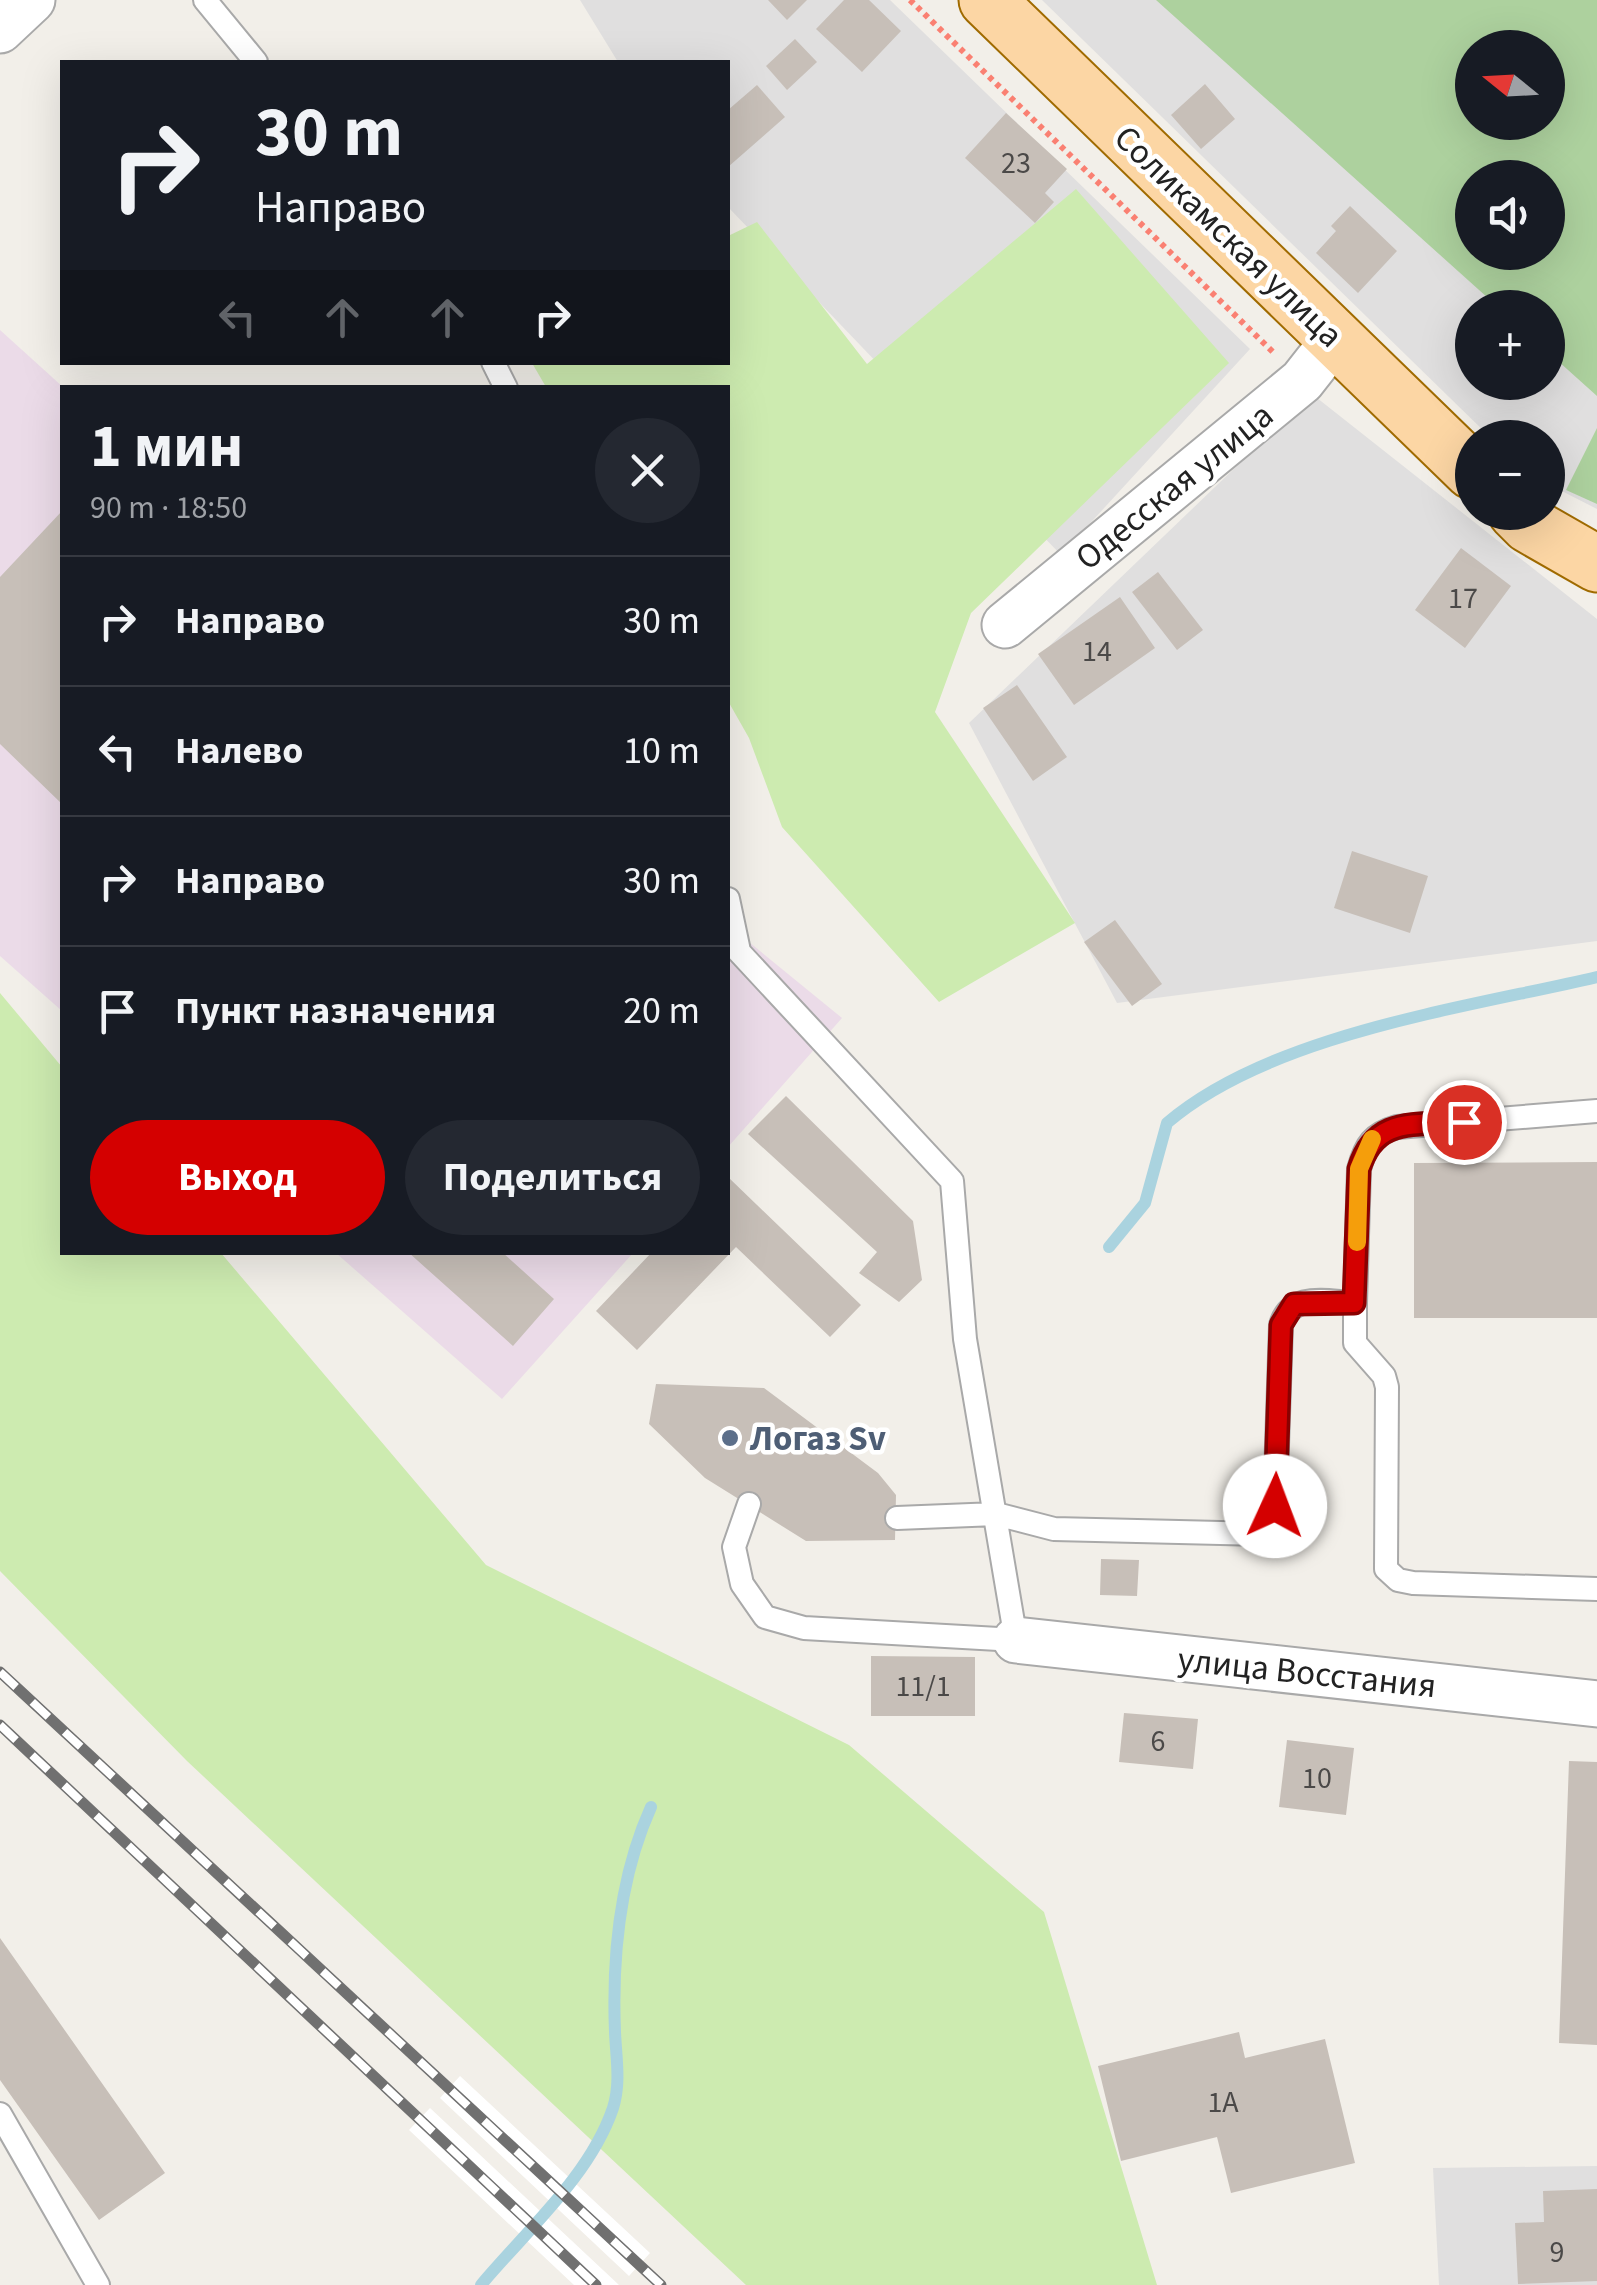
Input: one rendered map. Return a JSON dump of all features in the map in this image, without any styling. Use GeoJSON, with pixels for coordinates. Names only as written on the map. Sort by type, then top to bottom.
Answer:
{"type":"FeatureCollection","features":[{"type":"Feature","properties":{"kind":"main road","name":"Соликамская улица"},"geometry":{"type":"LineString","coordinates":[[987,0],[1318,360],[1455,459]]}},
{"type":"Feature","properties":{"kind":"main road"},"geometry":{"type":"LineString","coordinates":[[1537,530],[1597,564]]}},
{"type":"Feature","properties":{"kind":"street"},"geometry":{"type":"LineString","coordinates":[[0,30],[32,0]]}},
{"type":"Feature","properties":{"kind":"street","name":"Одесская улица"},"geometry":{"type":"LineString","coordinates":[[1005,625],[1318,360]]}},
{"type":"Feature","properties":{"kind":"street","name":"улица Восстания"},"geometry":{"type":"LineString","coordinates":[[1016,1640],[1597,1704]]}},
{"type":"Feature","properties":{"kind":"lane"},"geometry":{"type":"LineString","coordinates":[[206,0],[254,60]]}},
{"type":"Feature","properties":{"kind":"lane"},"geometry":{"type":"LineString","coordinates":[[730,917],[733,946],[952,1181],[965,1339],[1016,1640],[804,1628],[764,1617],[742,1584],[734,1547],[749,1504]]}},
{"type":"Feature","properties":{"kind":"lane"},"geometry":{"type":"LineString","coordinates":[[1597,1111],[1397,1127],[1376,1134],[1365,1149],[1359,1169],[1354,1303],[1355,1342],[1384,1376],[1387,1387],[1386,1569],[1398,1580],[1413,1583],[1597,1589]]}},
{"type":"Feature","properties":{"kind":"lane"},"geometry":{"type":"LineString","coordinates":[[896,1518],[996,1514],[1054,1529],[1262,1534],[1271,1525],[1275,1506],[1281,1325],[1285,1312],[1294,1304],[1307,1302],[1354,1303]]}},
{"type":"Feature","properties":{"kind":"lane"},"geometry":{"type":"LineString","coordinates":[[0,2114],[98,2285]]}},
{"type":"Feature","properties":{"kind":"path"},"geometry":{"type":"LineString","coordinates":[[910,0],[1318,360]]}},
{"type":"Feature","properties":{"kind":"shaded area"},"geometry":{"type":"Polygon","coordinates":[[[580,0],[890,0],[1250,349],[1061,555],[730,209],[730,60],[617,60],[580,0]]]}},
{"type":"Feature","properties":{"kind":"shaded area"},"geometry":{"type":"Polygon","coordinates":[[[1042,0],[1236,0],[1455,234],[1455,270],[1514,270],[1534,290],[1455,290],[1455,400],[1565,400],[1565,320],[1597,351],[1597,509],[1565,493],[1565,420],[1473,420],[1042,0]]]}},
{"type":"Feature","properties":{"kind":"shaded area"},"geometry":{"type":"Polygon","coordinates":[[[0,330],[61,385],[60,1009],[0,956],[0,330]]]}},
{"type":"Feature","properties":{"kind":"shaded area"},"geometry":{"type":"Polygon","coordinates":[[[1312,394],[1455,507],[1455,530],[1484,530],[1597,619],[1597,941],[1117,1003],[969,723],[1312,394]]]}},
{"type":"Feature","properties":{"kind":"shaded area"},"geometry":{"type":"Polygon","coordinates":[[[730,927],[842,1018],[730,1145],[730,927]]]}},
{"type":"Feature","properties":{"kind":"shaded area"},"geometry":{"type":"Polygon","coordinates":[[[338,1255],[631,1255],[502,1399],[338,1255]]]}},
{"type":"Feature","properties":{"kind":"shaded area"},"geometry":{"type":"Polygon","coordinates":[[[1597,2166],[1597,2285],[1439,2285],[1433,2168],[1597,2166]]]}},
{"type":"Feature","properties":{"kind":"green space"},"geometry":{"type":"Polygon","coordinates":[[[1156,0],[1597,0],[1597,396],[1565,367],[1565,290],[1479,290],[1457,270],[1565,270],[1565,160],[1455,160],[1455,268],[1156,0]]]}},
{"type":"Feature","properties":{"kind":"green space"},"geometry":{"type":"Polygon","coordinates":[[[1076,189],[1229,363],[971,613],[935,712],[1075,923],[939,1002],[782,827],[749,738],[730,705],[730,385],[545,385],[533,365],[730,365],[730,235],[757,222],[867,364],[1076,189]]]}},
{"type":"Feature","properties":{"kind":"green space"},"geometry":{"type":"Polygon","coordinates":[[[1597,428],[1597,504],[1566,490],[1597,428]]]}},
{"type":"Feature","properties":{"kind":"green space"},"geometry":{"type":"Polygon","coordinates":[[[0,993],[60,1065],[60,1255],[223,1255],[486,1565],[849,1745],[1044,1912],[1157,2285],[746,2285],[187,1761],[0,1571],[0,993]]]}},
{"type":"Feature","properties":{"kind":"pier"},"geometry":{"type":"Polygon","coordinates":[[[460,2076],[650,2253],[629,2276],[440,2098],[460,2076]]]}},
{"type":"Feature","properties":{"kind":"pier"},"geometry":{"type":"Polygon","coordinates":[[[430,2108],[619,2285],[574,2285],[409,2130],[430,2108]]]}},
{"type":"Feature","properties":{"kind":"building"},"geometry":{"type":"Polygon","coordinates":[[[768,0],[807,0],[787,20],[768,0]]]}},
{"type":"Feature","properties":{"kind":"building"},"geometry":{"type":"Polygon","coordinates":[[[844,0],[869,0],[901,31],[862,72],[816,29],[844,0]]]}},
{"type":"Feature","properties":{"kind":"building"},"geometry":{"type":"Polygon","coordinates":[[[795,39],[817,62],[787,90],[766,66],[795,39]]]}},
{"type":"Feature","properties":{"kind":"building"},"geometry":{"type":"Polygon","coordinates":[[[1205,84],[1235,119],[1201,149],[1171,115],[1205,84]]]}},
{"type":"Feature","properties":{"kind":"building"},"geometry":{"type":"Polygon","coordinates":[[[757,85],[785,117],[730,165],[730,108],[757,85]]]}},
{"type":"Feature","properties":{"kind":"building"},"geometry":{"type":"Polygon","coordinates":[[[1006,113],[1067,169],[1045,193],[1054,202],[1035,223],[965,158],[1006,113]]]}},
{"type":"Feature","properties":{"kind":"building"},"geometry":{"type":"Polygon","coordinates":[[[1350,206],[1397,251],[1358,293],[1316,253],[1336,231],[1331,226],[1350,206]]]}},
{"type":"Feature","properties":{"kind":"building"},"geometry":{"type":"Polygon","coordinates":[[[60,513],[60,802],[0,744],[0,577],[60,513]]]}},
{"type":"Feature","properties":{"kind":"building"},"geometry":{"type":"Polygon","coordinates":[[[1461,548],[1511,586],[1465,648],[1415,610],[1461,548]]]}},
{"type":"Feature","properties":{"kind":"building"},"geometry":{"type":"Polygon","coordinates":[[[1158,572],[1203,630],[1177,650],[1132,592],[1158,572]]]}},
{"type":"Feature","properties":{"kind":"building"},"geometry":{"type":"Polygon","coordinates":[[[1120,597],[1155,648],[1074,705],[1038,654],[1120,597]]]}},
{"type":"Feature","properties":{"kind":"building"},"geometry":{"type":"Polygon","coordinates":[[[1017,685],[1067,757],[1033,781],[983,708],[1017,685]]]}},
{"type":"Feature","properties":{"kind":"building"},"geometry":{"type":"Polygon","coordinates":[[[1352,851],[1428,876],[1410,933],[1334,908],[1352,851]]]}},
{"type":"Feature","properties":{"kind":"building"},"geometry":{"type":"Polygon","coordinates":[[[1115,920],[1162,984],[1132,1006],[1084,942],[1115,920]]]}},
{"type":"Feature","properties":{"kind":"building"},"geometry":{"type":"Polygon","coordinates":[[[786,1096],[913,1221],[922,1280],[899,1302],[859,1273],[877,1252],[748,1134],[786,1096]]]}},
{"type":"Feature","properties":{"kind":"building"},"geometry":{"type":"Polygon","coordinates":[[[1597,1162],[1597,1318],[1414,1318],[1414,1163],[1597,1162]]]}},
{"type":"Feature","properties":{"kind":"building"},"geometry":{"type":"Polygon","coordinates":[[[730,1179],[861,1305],[830,1337],[736,1247],[730,1253],[730,1179]]]}},
{"type":"Feature","properties":{"kind":"building"},"geometry":{"type":"Polygon","coordinates":[[[411,1255],[505,1255],[554,1299],[513,1346],[411,1255]]]}},
{"type":"Feature","properties":{"kind":"building"},"geometry":{"type":"Polygon","coordinates":[[[649,1255],[728,1255],[637,1350],[596,1311],[649,1255]]]}},
{"type":"Feature","properties":{"kind":"building"},"geometry":{"type":"Polygon","coordinates":[[[656,1384],[764,1388],[878,1473],[896,1495],[895,1540],[806,1541],[705,1478],[649,1424],[656,1384]]]}},
{"type":"Feature","properties":{"kind":"building"},"geometry":{"type":"Polygon","coordinates":[[[1101,1559],[1139,1560],[1137,1596],[1100,1595],[1101,1559]]]}},
{"type":"Feature","properties":{"kind":"building"},"geometry":{"type":"Polygon","coordinates":[[[871,1656],[975,1657],[975,1716],[871,1716],[871,1656]]]}},
{"type":"Feature","properties":{"kind":"building"},"geometry":{"type":"Polygon","coordinates":[[[1124,1713],[1198,1719],[1193,1769],[1119,1762],[1124,1713]]]}},
{"type":"Feature","properties":{"kind":"building"},"geometry":{"type":"Polygon","coordinates":[[[1287,1740],[1354,1748],[1346,1815],[1279,1807],[1287,1740]]]}},
{"type":"Feature","properties":{"kind":"building"},"geometry":{"type":"Polygon","coordinates":[[[1569,1761],[1597,1762],[1597,2045],[1559,2043],[1569,1761]]]}},
{"type":"Feature","properties":{"kind":"building"},"geometry":{"type":"Polygon","coordinates":[[[0,1938],[165,2173],[99,2220],[0,2080],[0,1938]]]}},
{"type":"Feature","properties":{"kind":"building"},"geometry":{"type":"Polygon","coordinates":[[[1239,2032],[1245,2058],[1325,2039],[1355,2163],[1231,2193],[1217,2137],[1121,2161],[1098,2066],[1239,2032]]]}},
{"type":"Feature","properties":{"kind":"building"},"geometry":{"type":"Polygon","coordinates":[[[1597,2189],[1597,2281],[1518,2284],[1515,2223],[1544,2222],[1543,2191],[1597,2189]]]}},
{"type":"Feature","properties":{"kind":"waterway"},"geometry":{"type":"LineString","coordinates":[[1109,1247],[1145,1203],[1167,1123],[1210,1092],[1260,1067],[1372,1028],[1597,977]]}},
{"type":"Feature","properties":{"kind":"waterway"},"geometry":{"type":"LineString","coordinates":[[481,2285],[573,2180],[603,2133],[613,2108],[620,1917],[632,1861],[651,1807]]}},
{"type":"Feature","properties":{"kind":"railway"},"geometry":{"type":"LineString","coordinates":[[0,1672],[661,2285]]}},
{"type":"Feature","properties":{"kind":"railway"},"geometry":{"type":"LineString","coordinates":[[0,1725],[596,2285]]}},
{"type":"Feature","properties":{"kind":"slow traffic"},"geometry":{"type":"LineString","coordinates":[[1357,1242],[1359,1169],[1372,1139]]}},
{"type":"Feature","properties":{"kind":"place","name":"Логаз Sv"},"geometry":{"type":"Point","coordinates":[730,1438]}},
{"type":"Feature","properties":{"kind":"route"},"geometry":{"type":"LineString","coordinates":[[1275,1506],[1281,1325],[1285,1312],[1294,1304],[1354,1303],[1359,1169],[1365,1149],[1376,1134],[1397,1127],[1464,1122]]}}]}
